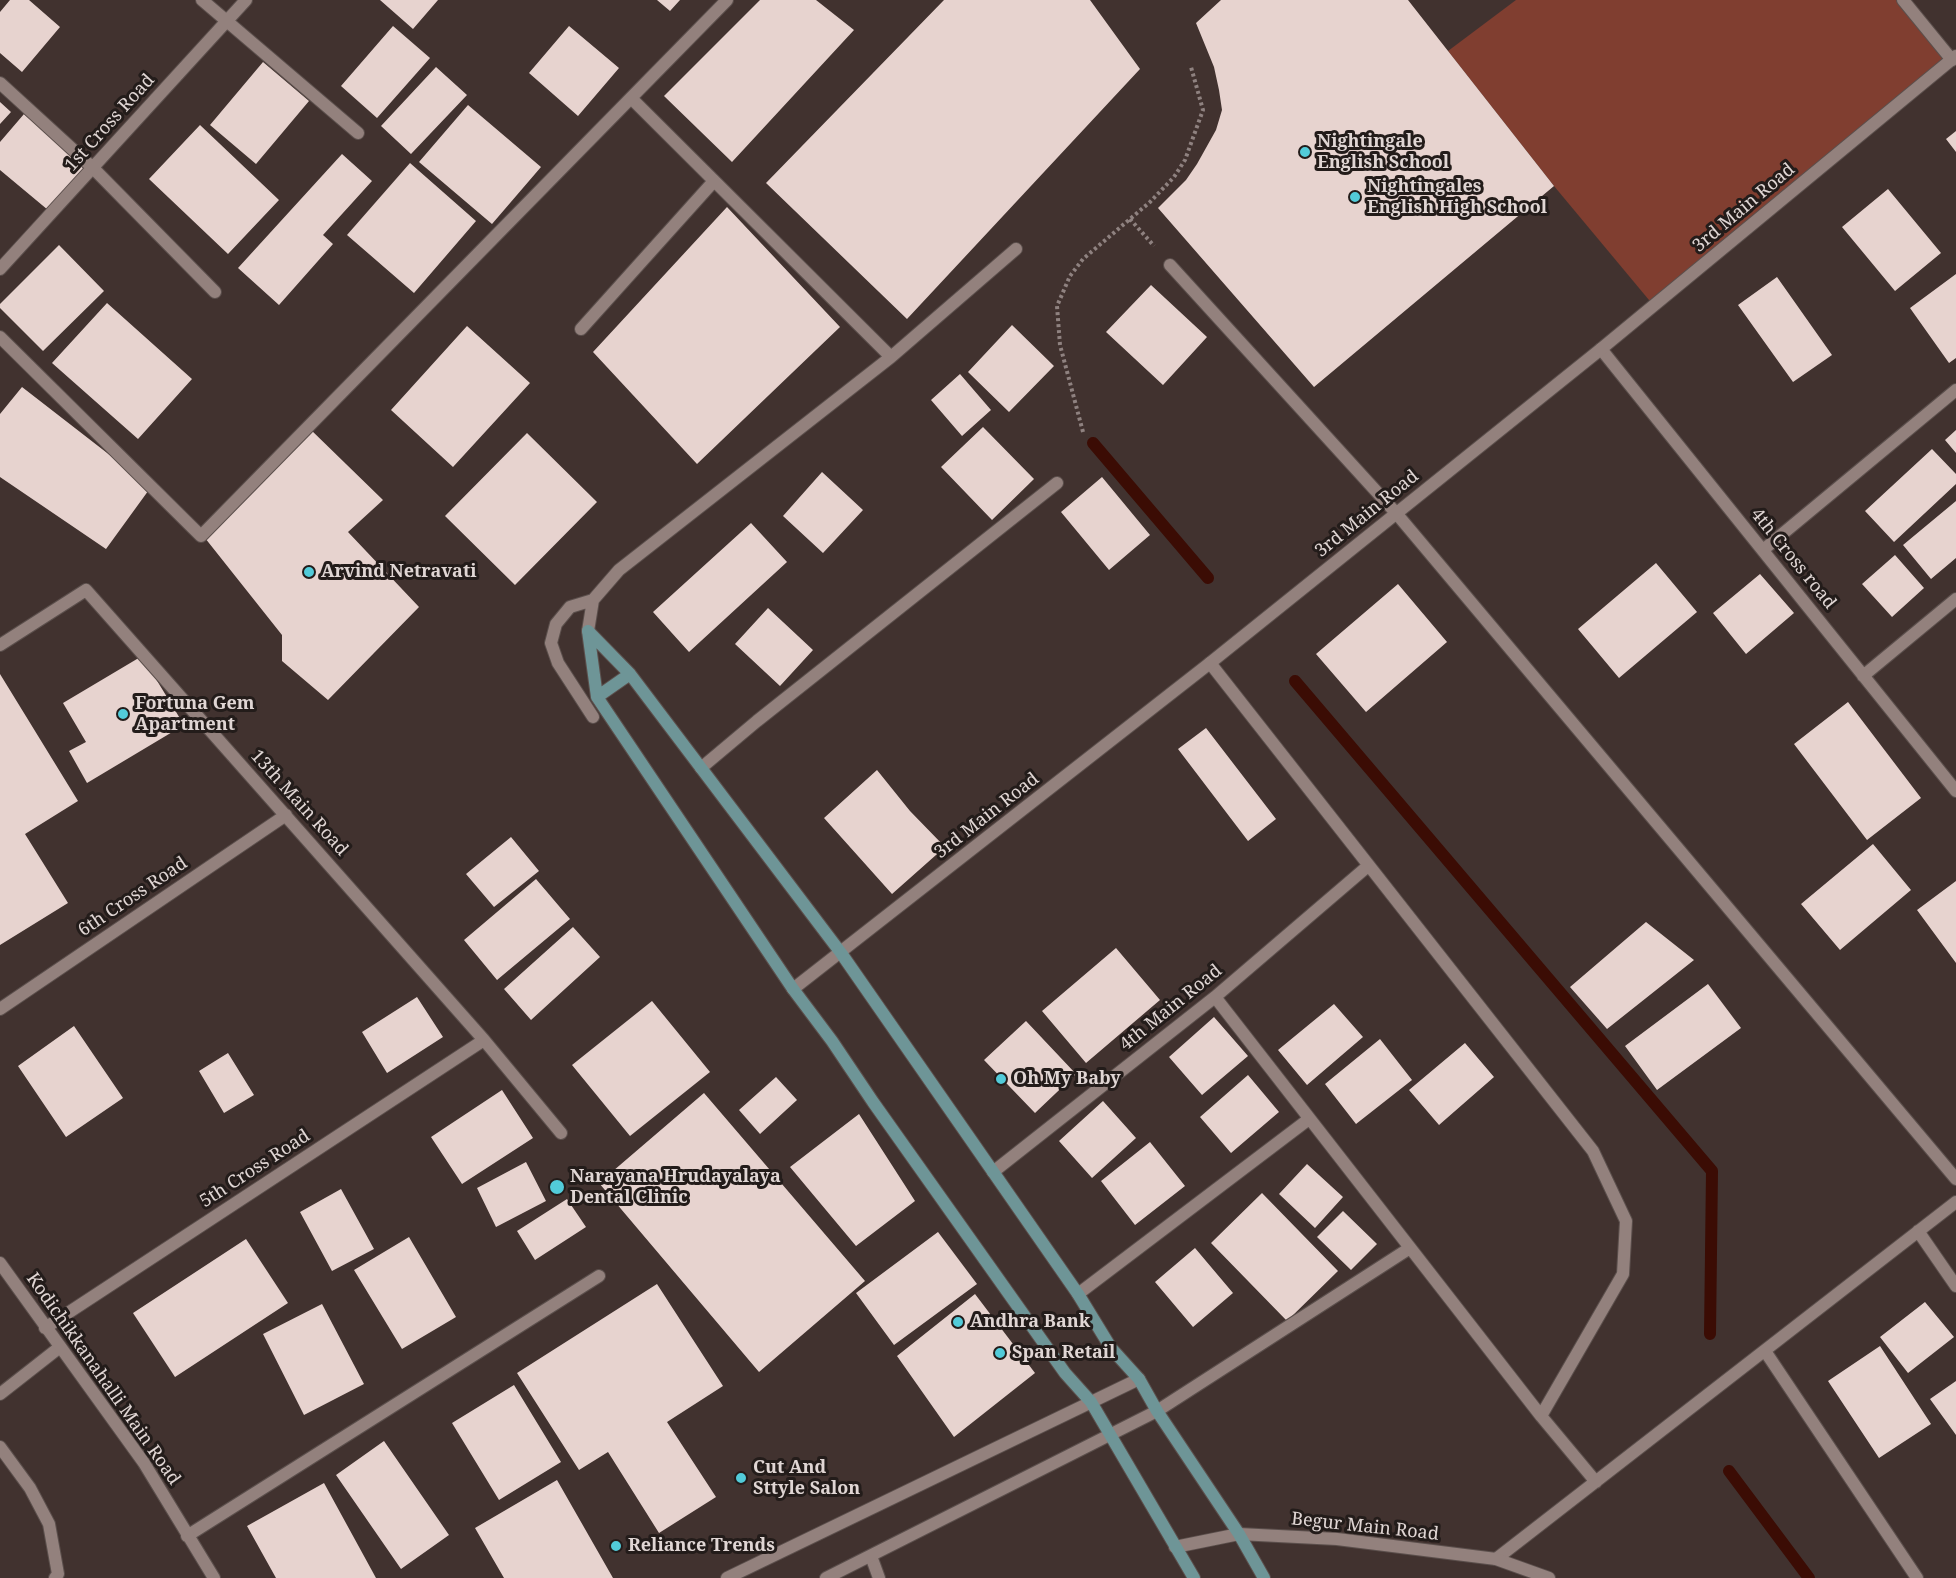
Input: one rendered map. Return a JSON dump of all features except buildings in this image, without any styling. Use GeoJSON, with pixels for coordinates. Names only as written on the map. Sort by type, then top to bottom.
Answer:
{"type":"FeatureCollection","features":[{"type":"Feature","properties":{"kind":"main road"},"geometry":{"type":"LineString","coordinates":[[588,632],[630,674],[841,953],[1078,1294],[1111,1348],[1139,1379],[1157,1411],[1239,1534],[1264,1578]]}},
{"type":"Feature","properties":{"kind":"main road"},"geometry":{"type":"LineString","coordinates":[[588,632],[597,697],[793,989],[1065,1373],[1091,1402],[1194,1578]]}},
{"type":"Feature","properties":{"kind":"main road"},"geometry":{"type":"LineString","coordinates":[[597,697],[630,674]]}},
{"type":"Feature","properties":{"kind":"street"},"geometry":{"type":"LineString","coordinates":[[202,0],[358,133]]}},
{"type":"Feature","properties":{"kind":"street","name":"1st Cross Road"},"geometry":{"type":"LineString","coordinates":[[0,270],[246,0]]}},
{"type":"Feature","properties":{"kind":"street"},"geometry":{"type":"LineString","coordinates":[[0,338],[201,536],[727,0]]}},
{"type":"Feature","properties":{"kind":"street"},"geometry":{"type":"LineString","coordinates":[[1904,0],[1954,58]]}},
{"type":"Feature","properties":{"kind":"street","name":"3rd Main Road"},"geometry":{"type":"LineString","coordinates":[[793,989],[1210,663],[1601,349],[1954,58]]}},
{"type":"Feature","properties":{"kind":"street"},"geometry":{"type":"LineString","coordinates":[[0,83],[93,168],[215,292]]}},
{"type":"Feature","properties":{"kind":"street"},"geometry":{"type":"LineString","coordinates":[[631,98],[891,357]]}},
{"type":"Feature","properties":{"kind":"street"},"geometry":{"type":"LineString","coordinates":[[581,329],[714,181]]}},
{"type":"Feature","properties":{"kind":"street"},"geometry":{"type":"LineString","coordinates":[[588,632],[593,600],[619,570],[891,357],[1016,249]]}},
{"type":"Feature","properties":{"kind":"street"},"geometry":{"type":"LineString","coordinates":[[1170,265],[1396,513],[1956,1179]]}},
{"type":"Feature","properties":{"kind":"street","name":"4th Cross road"},"geometry":{"type":"LineString","coordinates":[[1601,349],[1956,791]]}},
{"type":"Feature","properties":{"kind":"street"},"geometry":{"type":"LineString","coordinates":[[1763,550],[1956,390]]}},
{"type":"Feature","properties":{"kind":"street"},"geometry":{"type":"LineString","coordinates":[[701,768],[1057,483]]}},
{"type":"Feature","properties":{"kind":"street","name":"13th Main Road"},"geometry":{"type":"LineString","coordinates":[[0,645],[86,590],[484,1040],[561,1133]]}},
{"type":"Feature","properties":{"kind":"street"},"geometry":{"type":"LineString","coordinates":[[1863,676],[1956,599]]}},
{"type":"Feature","properties":{"kind":"street"},"geometry":{"type":"LineString","coordinates":[[593,600],[570,607],[555,624],[551,643],[558,663],[593,717]]}},
{"type":"Feature","properties":{"kind":"street"},"geometry":{"type":"LineString","coordinates":[[1210,663],[1593,1151],[1626,1221],[1623,1274],[1541,1416]]}},
{"type":"Feature","properties":{"kind":"street","name":"6th Cross Road"},"geometry":{"type":"LineString","coordinates":[[0,1009],[286,815]]}},
{"type":"Feature","properties":{"kind":"street","name":"4th Main Road"},"geometry":{"type":"LineString","coordinates":[[993,1172],[1215,997],[1368,866]]}},
{"type":"Feature","properties":{"kind":"street"},"geometry":{"type":"LineString","coordinates":[[1215,997],[1541,1416],[1596,1482]]}},
{"type":"Feature","properties":{"kind":"street","name":"5th Cross Road"},"geometry":{"type":"LineString","coordinates":[[45,1328],[484,1040]]}},
{"type":"Feature","properties":{"kind":"street"},"geometry":{"type":"LineString","coordinates":[[1078,1294],[1309,1119]]}},
{"type":"Feature","properties":{"kind":"street"},"geometry":{"type":"LineString","coordinates":[[1496,1559],[1956,1202]]}},
{"type":"Feature","properties":{"kind":"street"},"geometry":{"type":"LineString","coordinates":[[1918,1232],[1956,1286]]}},
{"type":"Feature","properties":{"kind":"street"},"geometry":{"type":"LineString","coordinates":[[826,1578],[1157,1411],[1410,1248]]}},
{"type":"Feature","properties":{"kind":"street","name":"Kodichikkanahalli Main Road"},"geometry":{"type":"LineString","coordinates":[[0,1263],[144,1462],[214,1578]]}},
{"type":"Feature","properties":{"kind":"street"},"geometry":{"type":"LineString","coordinates":[[187,1536],[599,1276]]}},
{"type":"Feature","properties":{"kind":"street"},"geometry":{"type":"LineString","coordinates":[[0,1394],[60,1347]]}},
{"type":"Feature","properties":{"kind":"street"},"geometry":{"type":"LineString","coordinates":[[1765,1351],[1917,1578]]}},
{"type":"Feature","properties":{"kind":"street"},"geometry":{"type":"LineString","coordinates":[[727,1578],[1139,1379]]}},
{"type":"Feature","properties":{"kind":"street"},"geometry":{"type":"LineString","coordinates":[[0,1447],[30,1488],[49,1524],[58,1574],[55,1578]]}},
{"type":"Feature","properties":{"kind":"street","name":"Begur Main Road"},"geometry":{"type":"LineString","coordinates":[[1175,1547],[1239,1534],[1337,1539],[1496,1559],[1549,1578]]}},
{"type":"Feature","properties":{"kind":"street"},"geometry":{"type":"LineString","coordinates":[[871,1556],[879,1578]]}},
{"type":"Feature","properties":{"kind":"path"},"geometry":{"type":"LineString","coordinates":[[1083,432],[1060,345],[1057,306],[1071,276],[1083,259],[1174,177],[1185,160],[1203,110],[1191,67]]}},
{"type":"Feature","properties":{"kind":"path"},"geometry":{"type":"LineString","coordinates":[[1130,219],[1170,265]]}},
{"type":"Feature","properties":{"kind":"shaded area"},"geometry":{"type":"Polygon","coordinates":[[[1516,0],[1903,0],[1952,60],[1654,306],[1554,186],[1448,51],[1516,0]]]}},
{"type":"Feature","properties":{"kind":"waterway"},"geometry":{"type":"LineString","coordinates":[[1093,443],[1208,578]]}},
{"type":"Feature","properties":{"kind":"waterway"},"geometry":{"type":"LineString","coordinates":[[1295,681],[1712,1171],[1710,1334]]}},
{"type":"Feature","properties":{"kind":"waterway"},"geometry":{"type":"LineString","coordinates":[[1729,1471],[1809,1578]]}},
{"type":"Feature","properties":{"kind":"place","name":"Nightingale English School"},"geometry":{"type":"Point","coordinates":[1305,152]}},
{"type":"Feature","properties":{"kind":"place","name":"Nightingales English High School"},"geometry":{"type":"Point","coordinates":[1355,197]}},
{"type":"Feature","properties":{"kind":"place","name":"Arvind Netravati"},"geometry":{"type":"Point","coordinates":[309,572]}},
{"type":"Feature","properties":{"kind":"place","name":"Fortuna Gem Apartment"},"geometry":{"type":"Point","coordinates":[123,714]}},
{"type":"Feature","properties":{"kind":"place","name":"Oh My Baby"},"geometry":{"type":"Point","coordinates":[1001,1079]}},
{"type":"Feature","properties":{"kind":"place","name":"Narayana Hrudayalaya Dental Clinic"},"geometry":{"type":"Point","coordinates":[557,1187]}},
{"type":"Feature","properties":{"kind":"place","name":"Andhra Bank"},"geometry":{"type":"Point","coordinates":[958,1322]}},
{"type":"Feature","properties":{"kind":"place","name":"Span Retail"},"geometry":{"type":"Point","coordinates":[1000,1353]}},
{"type":"Feature","properties":{"kind":"place","name":"Cut And Sttyle Salon"},"geometry":{"type":"Point","coordinates":[741,1478]}},
{"type":"Feature","properties":{"kind":"place","name":"Reliance Trends"},"geometry":{"type":"Point","coordinates":[616,1546]}}]}
